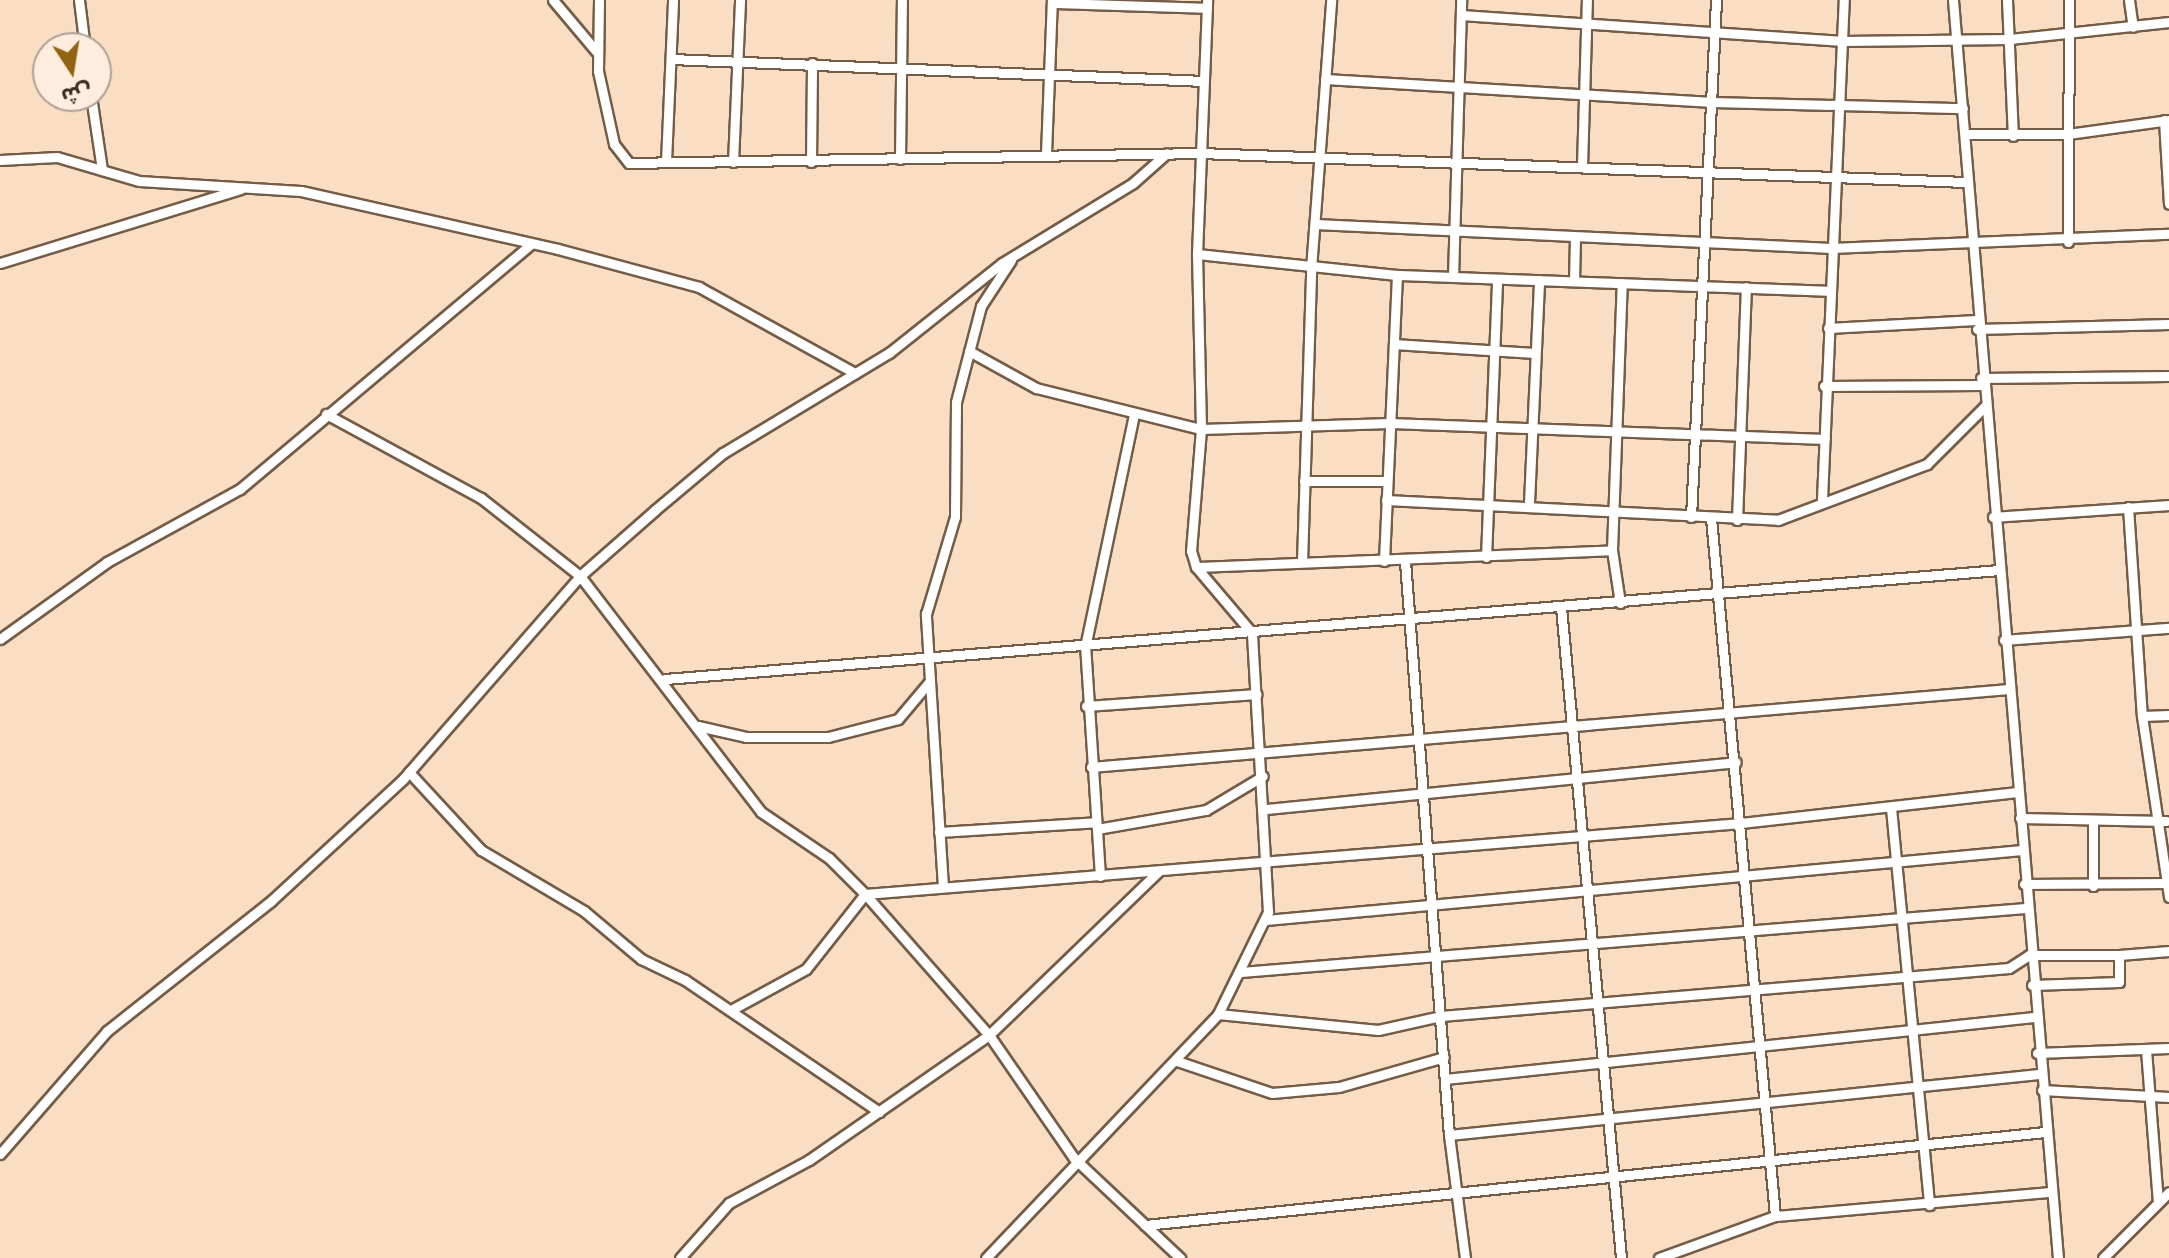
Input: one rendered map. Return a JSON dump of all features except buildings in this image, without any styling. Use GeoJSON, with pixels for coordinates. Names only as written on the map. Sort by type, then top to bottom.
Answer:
{"type":"FeatureCollection","features":[{"type":"Feature","properties":{"kind":"street"},"geometry":{"type":"LineString","coordinates":[[79,0],[83,32]]}},
{"type":"Feature","properties":{"kind":"street"},"geometry":{"type":"LineString","coordinates":[[553,0],[596,51]]}},
{"type":"Feature","properties":{"kind":"street"},"geometry":{"type":"LineString","coordinates":[[599,0],[596,51],[614,144],[629,163],[1200,153],[1320,155],[1710,174],[1967,182]]}},
{"type":"Feature","properties":{"kind":"street"},"geometry":{"type":"LineString","coordinates":[[666,162],[673,0]]}},
{"type":"Feature","properties":{"kind":"street"},"geometry":{"type":"LineString","coordinates":[[733,162],[740,0]]}},
{"type":"Feature","properties":{"kind":"street"},"geometry":{"type":"LineString","coordinates":[[900,159],[902,0]]}},
{"type":"Feature","properties":{"kind":"street"},"geometry":{"type":"LineString","coordinates":[[1302,562],[1311,269],[1331,0]]}},
{"type":"Feature","properties":{"kind":"street"},"geometry":{"type":"LineString","coordinates":[[1453,277],[1461,0]]}},
{"type":"Feature","properties":{"kind":"street"},"geometry":{"type":"LineString","coordinates":[[1582,166],[1587,0]]}},
{"type":"Feature","properties":{"kind":"street"},"geometry":{"type":"LineString","coordinates":[[1691,517],[1701,285],[1710,174],[1716,0]]}},
{"type":"Feature","properties":{"kind":"street"},"geometry":{"type":"LineString","coordinates":[[1822,499],[1824,386],[1841,105],[1844,0]]}},
{"type":"Feature","properties":{"kind":"street"},"geometry":{"type":"LineString","coordinates":[[1953,0],[2037,1053],[2058,1258]]}},
{"type":"Feature","properties":{"kind":"street"},"geometry":{"type":"LineString","coordinates":[[2007,0],[2013,136]]}},
{"type":"Feature","properties":{"kind":"street"},"geometry":{"type":"LineString","coordinates":[[2068,242],[2069,0]]}},
{"type":"Feature","properties":{"kind":"street"},"geometry":{"type":"LineString","coordinates":[[2129,0],[2133,27]]}},
{"type":"Feature","properties":{"kind":"street"},"geometry":{"type":"LineString","coordinates":[[986,1258],[1074,1158],[1177,1061],[1218,1014],[1266,920],[1270,864],[1252,633],[1196,567],[1201,429],[1197,254],[1207,4],[1052,1],[1046,154]]}},
{"type":"Feature","properties":{"kind":"street"},"geometry":{"type":"LineString","coordinates":[[1461,15],[1843,41],[2010,39],[2169,22]]}},
{"type":"Feature","properties":{"kind":"street"},"geometry":{"type":"LineString","coordinates":[[671,59],[900,66],[1204,81]]}},
{"type":"Feature","properties":{"kind":"street"},"geometry":{"type":"LineString","coordinates":[[811,162],[812,63]]}},
{"type":"Feature","properties":{"kind":"street"},"geometry":{"type":"LineString","coordinates":[[1325,79],[1459,84],[1583,96],[1712,102],[1963,108]]}},
{"type":"Feature","properties":{"kind":"street"},"geometry":{"type":"LineString","coordinates":[[93,112],[102,170]]}},
{"type":"Feature","properties":{"kind":"street"},"geometry":{"type":"LineString","coordinates":[[1966,134],[2068,134],[2167,120],[2169,204]]}},
{"type":"Feature","properties":{"kind":"street"},"geometry":{"type":"LineString","coordinates":[[0,1154],[107,1031],[271,901],[409,772],[580,576],[723,453],[855,373],[1015,255],[1133,183],[1167,153]]}},
{"type":"Feature","properties":{"kind":"street"},"geometry":{"type":"LineString","coordinates":[[0,160],[57,157],[139,181],[252,186],[531,244],[699,287],[855,373]]}},
{"type":"Feature","properties":{"kind":"street"},"geometry":{"type":"LineString","coordinates":[[0,263],[252,186]]}},
{"type":"Feature","properties":{"kind":"street"},"geometry":{"type":"LineString","coordinates":[[1315,224],[1831,248],[1970,242],[2068,242],[2169,234]]}},
{"type":"Feature","properties":{"kind":"street"},"geometry":{"type":"LineString","coordinates":[[1574,281],[1575,238]]}},
{"type":"Feature","properties":{"kind":"street"},"geometry":{"type":"LineString","coordinates":[[0,639],[107,562],[203,515],[531,244]]}},
{"type":"Feature","properties":{"kind":"street"},"geometry":{"type":"LineString","coordinates":[[1197,254],[1311,269],[1397,275],[1829,291]]}},
{"type":"Feature","properties":{"kind":"street"},"geometry":{"type":"LineString","coordinates":[[943,887],[926,614],[955,517],[953,427],[969,351],[981,306],[1015,255]]}},
{"type":"Feature","properties":{"kind":"street"},"geometry":{"type":"LineString","coordinates":[[1384,561],[1397,275]]}},
{"type":"Feature","properties":{"kind":"street"},"geometry":{"type":"LineString","coordinates":[[1486,557],[1497,279]]}},
{"type":"Feature","properties":{"kind":"street"},"geometry":{"type":"LineString","coordinates":[[1529,503],[1539,280]]}},
{"type":"Feature","properties":{"kind":"street"},"geometry":{"type":"LineString","coordinates":[[1620,603],[1612,550],[1622,283]]}},
{"type":"Feature","properties":{"kind":"street"},"geometry":{"type":"LineString","coordinates":[[1737,520],[1746,287]]}},
{"type":"Feature","properties":{"kind":"street"},"geometry":{"type":"LineString","coordinates":[[1828,328],[2169,324]]}},
{"type":"Feature","properties":{"kind":"street"},"geometry":{"type":"LineString","coordinates":[[1394,344],[1534,353]]}},
{"type":"Feature","properties":{"kind":"street"},"geometry":{"type":"LineString","coordinates":[[969,351],[1026,384],[1201,429],[1390,423],[1695,437],[1825,439]]}},
{"type":"Feature","properties":{"kind":"street"},"geometry":{"type":"LineString","coordinates":[[1824,386],[2169,376]]}},
{"type":"Feature","properties":{"kind":"street"},"geometry":{"type":"LineString","coordinates":[[1386,500],[1529,503],[1691,517],[1778,520],[1822,499],[1927,464],[1984,407]]}},
{"type":"Feature","properties":{"kind":"street"},"geometry":{"type":"LineString","coordinates":[[326,414],[481,498],[580,576],[665,679],[761,812],[829,858],[865,894],[989,1035],[1074,1158],[1180,1258]]}},
{"type":"Feature","properties":{"kind":"street"},"geometry":{"type":"LineString","coordinates":[[1100,876],[1086,706],[1085,647],[1134,414]]}},
{"type":"Feature","properties":{"kind":"street"},"geometry":{"type":"LineString","coordinates":[[1304,481],[1387,481]]}},
{"type":"Feature","properties":{"kind":"street"},"geometry":{"type":"LineString","coordinates":[[1993,517],[2169,505]]}},
{"type":"Feature","properties":{"kind":"street"},"geometry":{"type":"LineString","coordinates":[[2128,507],[2140,629],[2142,716],[2166,821],[2169,897]]}},
{"type":"Feature","properties":{"kind":"street"},"geometry":{"type":"LineString","coordinates":[[1711,518],[1721,594],[1752,932],[1775,1216]]}},
{"type":"Feature","properties":{"kind":"street"},"geometry":{"type":"LineString","coordinates":[[1196,567],[1405,561],[1612,550]]}},
{"type":"Feature","properties":{"kind":"street"},"geometry":{"type":"LineString","coordinates":[[1405,561],[1435,908],[1449,1135],[1465,1258]]}},
{"type":"Feature","properties":{"kind":"street"},"geometry":{"type":"LineString","coordinates":[[665,679],[1998,570]]}},
{"type":"Feature","properties":{"kind":"street"},"geometry":{"type":"LineString","coordinates":[[1561,607],[1621,1258]]}},
{"type":"Feature","properties":{"kind":"street"},"geometry":{"type":"LineString","coordinates":[[2004,640],[2169,628]]}},
{"type":"Feature","properties":{"kind":"street"},"geometry":{"type":"LineString","coordinates":[[698,726],[746,737],[828,737],[898,719],[929,682]]}},
{"type":"Feature","properties":{"kind":"street"},"geometry":{"type":"LineString","coordinates":[[1091,767],[2009,689]]}},
{"type":"Feature","properties":{"kind":"street"},"geometry":{"type":"LineString","coordinates":[[1086,706],[1257,694]]}},
{"type":"Feature","properties":{"kind":"street"},"geometry":{"type":"LineString","coordinates":[[2142,716],[2169,715]]}},
{"type":"Feature","properties":{"kind":"street"},"geometry":{"type":"LineString","coordinates":[[1266,809],[1425,794],[1578,774],[1736,762]]}},
{"type":"Feature","properties":{"kind":"street"},"geometry":{"type":"LineString","coordinates":[[409,772],[481,850],[731,1010],[879,1112]]}},
{"type":"Feature","properties":{"kind":"street"},"geometry":{"type":"LineString","coordinates":[[939,832],[1096,825],[1206,810],[1263,776]]}},
{"type":"Feature","properties":{"kind":"street"},"geometry":{"type":"LineString","coordinates":[[731,1010],[806,969],[865,894],[1270,864],[1741,823],[2017,792]]}},
{"type":"Feature","properties":{"kind":"street"},"geometry":{"type":"LineString","coordinates":[[1891,808],[1916,1033],[1929,1205]]}},
{"type":"Feature","properties":{"kind":"street"},"geometry":{"type":"LineString","coordinates":[[2020,818],[2093,822],[2166,821]]}},
{"type":"Feature","properties":{"kind":"street"},"geometry":{"type":"LineString","coordinates":[[2093,822],[2093,886]]}},
{"type":"Feature","properties":{"kind":"street"},"geometry":{"type":"LineString","coordinates":[[1266,920],[1746,880],[2022,850]]}},
{"type":"Feature","properties":{"kind":"street"},"geometry":{"type":"LineString","coordinates":[[680,1258],[708,1218],[879,1112],[989,1035],[1158,872]]}},
{"type":"Feature","properties":{"kind":"street"},"geometry":{"type":"LineString","coordinates":[[2024,884],[2093,886],[2169,883]]}},
{"type":"Feature","properties":{"kind":"street"},"geometry":{"type":"LineString","coordinates":[[1241,972],[1592,948],[2025,908]]}},
{"type":"Feature","properties":{"kind":"street"},"geometry":{"type":"LineString","coordinates":[[1218,1014],[1378,1030],[1441,1016],[1908,979],[2016,967],[2029,955],[2119,955],[2169,951]]}},
{"type":"Feature","properties":{"kind":"street"},"geometry":{"type":"LineString","coordinates":[[2032,985],[2119,982],[2119,955]]}},
{"type":"Feature","properties":{"kind":"street"},"geometry":{"type":"LineString","coordinates":[[1445,1079],[1916,1033],[2034,1017]]}},
{"type":"Feature","properties":{"kind":"street"},"geometry":{"type":"LineString","coordinates":[[2037,1053],[2169,1048]]}},
{"type":"Feature","properties":{"kind":"street"},"geometry":{"type":"LineString","coordinates":[[2146,1050],[2152,1097],[2146,1110],[2158,1202]]}},
{"type":"Feature","properties":{"kind":"street"},"geometry":{"type":"LineString","coordinates":[[1177,1061],[1272,1093],[1339,1087],[1444,1057]]}},
{"type":"Feature","properties":{"kind":"street"},"geometry":{"type":"LineString","coordinates":[[1449,1135],[1766,1107],[2039,1074]]}},
{"type":"Feature","properties":{"kind":"street"},"geometry":{"type":"LineString","coordinates":[[2042,1090],[2169,1097]]}},
{"type":"Feature","properties":{"kind":"street"},"geometry":{"type":"LineString","coordinates":[[1145,1225],[1454,1188],[1771,1162],[2045,1132]]}},
{"type":"Feature","properties":{"kind":"street"},"geometry":{"type":"LineString","coordinates":[[1663,1256],[1775,1216],[1929,1205],[2049,1192]]}},
{"type":"Feature","properties":{"kind":"street"},"geometry":{"type":"LineString","coordinates":[[2103,1258],[2169,1192]]}},
{"type":"Feature","properties":{"kind":"street"},"geometry":{"type":"LineString","coordinates":[[1663,1256],[1690,1258]]}}]}
